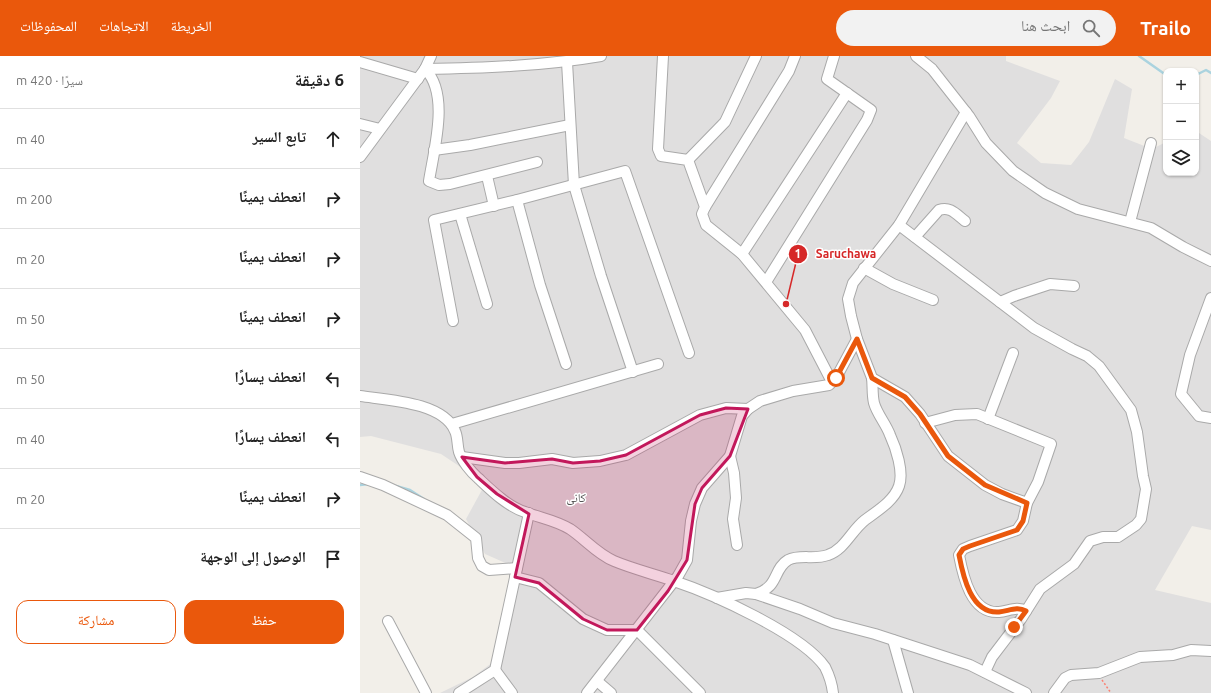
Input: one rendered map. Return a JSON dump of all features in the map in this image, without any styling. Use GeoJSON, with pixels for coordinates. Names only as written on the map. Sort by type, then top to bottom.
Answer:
{"type":"FeatureCollection","features":[{"type":"Feature","properties":{"kind":"street"},"geometry":{"type":"LineString","coordinates":[[360,157],[418,79],[431,56]]}},
{"type":"Feature","properties":{"kind":"street"},"geometry":{"type":"LineString","coordinates":[[425,69],[500,68],[567,62],[601,56]]}},
{"type":"Feature","properties":{"kind":"street"},"geometry":{"type":"LineString","coordinates":[[664,56],[658,149],[661,156],[688,160]]}},
{"type":"Feature","properties":{"kind":"street"},"geometry":{"type":"LineString","coordinates":[[688,160],[725,122],[756,56]]}},
{"type":"Feature","properties":{"kind":"street"},"geometry":{"type":"LineString","coordinates":[[795,56],[789,71],[702,214],[706,225],[742,254],[805,330],[832,382]]}},
{"type":"Feature","properties":{"kind":"street"},"geometry":{"type":"LineString","coordinates":[[766,282],[867,120],[871,110],[827,79],[834,56]]}},
{"type":"Feature","properties":{"kind":"street"},"geometry":{"type":"LineString","coordinates":[[916,56],[932,69],[966,112],[986,143],[1013,171],[1045,193],[1078,209],[1151,228],[1183,247],[1211,261]]}},
{"type":"Feature","properties":{"kind":"street"},"geometry":{"type":"LineString","coordinates":[[360,62],[418,79]]}},
{"type":"Feature","properties":{"kind":"street"},"geometry":{"type":"LineString","coordinates":[[567,62],[574,185],[633,372]]}},
{"type":"Feature","properties":{"kind":"street"},"geometry":{"type":"LineString","coordinates":[[425,69],[432,75],[436,84],[439,103],[429,181],[434,184],[450,184],[487,176],[537,162]]}},
{"type":"Feature","properties":{"kind":"street"},"geometry":{"type":"LineString","coordinates":[[742,254],[847,93]]}},
{"type":"Feature","properties":{"kind":"street"},"geometry":{"type":"LineString","coordinates":[[756,594],[765,591],[769,587],[783,565],[788,560],[828,555],[842,546],[864,520],[884,505],[899,487],[900,478],[896,454],[890,436],[874,403],[872,378],[857,339],[848,299],[853,283],[899,225],[966,112]]}},
{"type":"Feature","properties":{"kind":"street"},"geometry":{"type":"LineString","coordinates":[[360,124],[380,129]]}},
{"type":"Feature","properties":{"kind":"street"},"geometry":{"type":"LineString","coordinates":[[434,150],[470,146],[570,125]]}},
{"type":"Feature","properties":{"kind":"street"},"geometry":{"type":"LineString","coordinates":[[1130,222],[1151,143]]}},
{"type":"Feature","properties":{"kind":"street"},"geometry":{"type":"LineString","coordinates":[[688,160],[705,207]]}},
{"type":"Feature","properties":{"kind":"street"},"geometry":{"type":"LineString","coordinates":[[452,321],[434,220],[494,206],[625,171],[689,353]]}},
{"type":"Feature","properties":{"kind":"street"},"geometry":{"type":"LineString","coordinates":[[487,176],[494,206]]}},
{"type":"Feature","properties":{"kind":"street"},"geometry":{"type":"LineString","coordinates":[[517,200],[540,285],[566,364]]}},
{"type":"Feature","properties":{"kind":"street"},"geometry":{"type":"LineString","coordinates":[[916,237],[939,210],[944,208],[949,209],[965,221]]}},
{"type":"Feature","properties":{"kind":"street"},"geometry":{"type":"LineString","coordinates":[[460,214],[487,304]]}},
{"type":"Feature","properties":{"kind":"street"},"geometry":{"type":"LineString","coordinates":[[899,225],[1034,328],[1088,356],[1099,366],[1130,410],[1137,432],[1146,489],[1142,514],[1136,525],[1118,537],[1103,537],[1090,541],[1074,564],[1040,589],[1026,611],[992,657],[985,672]]}},
{"type":"Feature","properties":{"kind":"street"},"geometry":{"type":"LineString","coordinates":[[864,268],[893,284],[933,300]]}},
{"type":"Feature","properties":{"kind":"street"},"geometry":{"type":"LineString","coordinates":[[1000,302],[1050,284],[1074,286]]}},
{"type":"Feature","properties":{"kind":"street"},"geometry":{"type":"LineString","coordinates":[[1211,298],[1190,355],[1181,394],[1199,416],[1211,418]]}},
{"type":"Feature","properties":{"kind":"street"},"geometry":{"type":"LineString","coordinates":[[462,457],[505,463],[519,463],[552,459],[573,462],[600,462],[626,455],[700,415],[726,408],[748,408],[767,399],[793,391],[820,388],[832,382],[836,378],[857,339]]}},
{"type":"Feature","properties":{"kind":"street"},"geometry":{"type":"LineString","coordinates":[[988,419],[1013,353]]}},
{"type":"Feature","properties":{"kind":"street"},"geometry":{"type":"LineString","coordinates":[[452,424],[658,364]]}},
{"type":"Feature","properties":{"kind":"street"},"geometry":{"type":"LineString","coordinates":[[872,378],[905,397],[948,456],[985,485],[1027,503]]}},
{"type":"Feature","properties":{"kind":"street"},"geometry":{"type":"LineString","coordinates":[[360,396],[417,405],[440,413],[452,424],[456,433],[459,452],[477,477],[514,507],[557,522],[570,529],[612,560],[675,581],[717,598],[791,637],[813,654],[825,668],[832,685],[833,693]]}},
{"type":"Feature","properties":{"kind":"street"},"geometry":{"type":"LineString","coordinates":[[587,693],[675,581],[687,560],[691,521],[695,504],[702,488],[730,456],[742,416],[748,408]]}},
{"type":"Feature","properties":{"kind":"street"},"geometry":{"type":"LineString","coordinates":[[925,423],[967,414],[977,414],[1051,444],[1038,482],[1027,503],[1023,521],[1017,530],[963,549],[959,555],[962,570],[972,597],[981,607],[993,611],[1020,608],[1026,611]]}},
{"type":"Feature","properties":{"kind":"street"},"geometry":{"type":"LineString","coordinates":[[730,456],[734,473],[736,498],[733,519],[737,545]]}},
{"type":"Feature","properties":{"kind":"street"},"geometry":{"type":"LineString","coordinates":[[360,477],[383,485],[446,515],[476,538],[478,558],[482,566],[489,570],[516,572],[539,583],[583,619],[607,630],[637,630],[700,693]]}},
{"type":"Feature","properties":{"kind":"street"},"geometry":{"type":"LineString","coordinates":[[459,693],[495,670],[529,513]]}},
{"type":"Feature","properties":{"kind":"street"},"geometry":{"type":"LineString","coordinates":[[717,598],[746,593],[756,594],[800,609],[833,624],[894,640],[970,665],[1026,693]]}},
{"type":"Feature","properties":{"kind":"street"},"geometry":{"type":"LineString","coordinates":[[388,621],[426,693]]}},
{"type":"Feature","properties":{"kind":"street"},"geometry":{"type":"LineString","coordinates":[[894,640],[908,693]]}},
{"type":"Feature","properties":{"kind":"street"},"geometry":{"type":"LineString","coordinates":[[1054,693],[1065,678],[1071,675],[1098,673],[1140,657],[1173,655],[1191,650],[1211,651]]}},
{"type":"Feature","properties":{"kind":"street"},"geometry":{"type":"LineString","coordinates":[[495,670],[512,693]]}},
{"type":"Feature","properties":{"kind":"street"},"geometry":{"type":"LineString","coordinates":[[597,681],[611,693]]}},
{"type":"Feature","properties":{"kind":"path"},"geometry":{"type":"LineString","coordinates":[[1098,673],[1111,693]]}},
{"type":"Feature","properties":{"kind":"highlighted area"},"geometry":{"type":"Polygon","coordinates":[[[726,408],[748,409],[730,456],[702,488],[695,504],[687,560],[668,591],[637,630],[607,630],[583,619],[539,583],[515,577],[529,514],[497,494],[477,477],[462,457],[505,463],[552,459],[573,463],[600,461],[626,455],[700,415],[726,408]]]}},
{"type":"Feature","properties":{"kind":"shaded area"},"geometry":{"type":"Polygon","coordinates":[[[360,56],[1006,56],[1006,61],[1060,81],[1051,98],[1017,143],[1041,163],[1071,165],[1089,142],[1115,79],[1132,89],[1124,138],[1152,149],[1163,144],[1163,176],[1199,176],[1199,133],[1211,141],[1211,530],[1192,526],[1155,590],[1211,603],[1211,693],[440,693],[473,677],[497,659],[512,566],[485,554],[466,519],[483,488],[465,470],[441,454],[371,436],[360,437],[360,56]]]}},
{"type":"Feature","properties":{"kind":"waterway"},"geometry":{"type":"LineString","coordinates":[[1139,56],[1163,73]]}},
{"type":"Feature","properties":{"kind":"waterway"},"geometry":{"type":"LineString","coordinates":[[1199,74],[1206,70],[1211,73]]}},
{"type":"Feature","properties":{"kind":"waterway"},"geometry":{"type":"LineString","coordinates":[[360,485],[369,484]]}},
{"type":"Feature","properties":{"kind":"waterway"},"geometry":{"type":"LineString","coordinates":[[396,486],[410,490],[424,499]]}},
{"type":"Feature","properties":{"kind":"place","name":"Saruchawa"},"geometry":{"type":"Point","coordinates":[786,304]}},
{"type":"Feature","properties":{"kind":"district","name":"کانی"},"geometry":{"type":"Point","coordinates":[576,497]}},
{"type":"Feature","properties":{"kind":"route"},"geometry":{"type":"LineString","coordinates":[[836,378],[846,356],[857,339],[866,366],[872,378],[880,384],[896,390],[905,397],[920,414],[948,456],[985,485],[1002,494],[1027,503],[1023,521],[1017,530],[963,549],[959,555],[962,570],[972,597],[981,607],[988,611],[999,612],[1020,608],[1026,611],[1014,627]]}}]}
